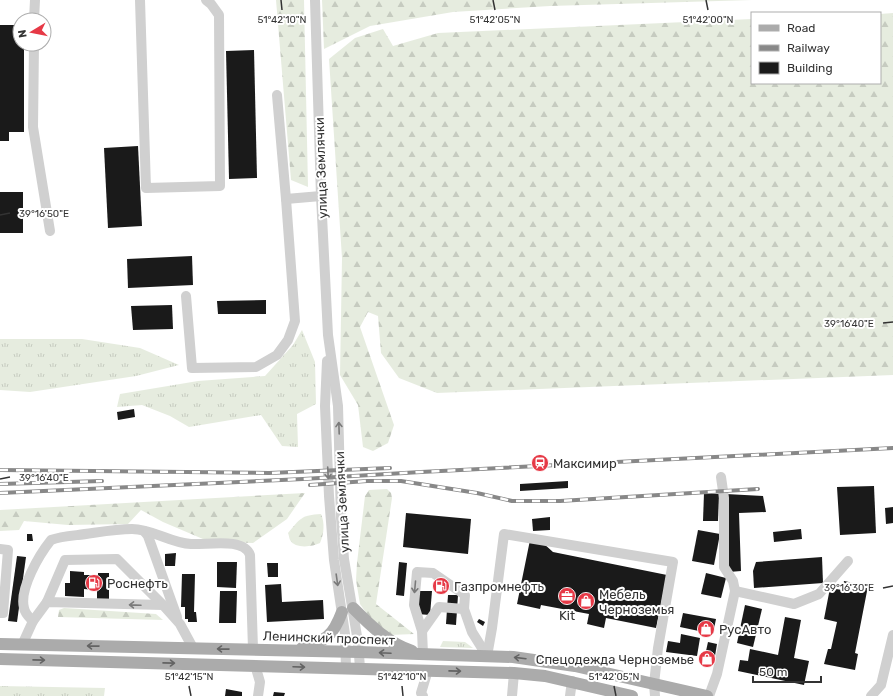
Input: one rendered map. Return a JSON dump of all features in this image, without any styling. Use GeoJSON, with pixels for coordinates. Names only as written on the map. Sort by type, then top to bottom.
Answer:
{"type":"FeatureCollection","features":[{"type":"Feature","properties":{"kind":"main road"},"geometry":{"type":"LineString","coordinates":[[292,650],[316,643],[329,636],[334,631],[347,610],[367,623],[386,639],[407,649],[423,654]]}},
{"type":"Feature","properties":{"kind":"main road","name":"Ленинский проспект"},"geometry":{"type":"LineString","coordinates":[[0,644],[346,651],[513,657],[575,666],[654,690],[708,696]]}},
{"type":"Feature","properties":{"kind":"main road"},"geometry":{"type":"LineString","coordinates":[[0,659],[514,673],[545,676],[572,681],[632,696]]}},
{"type":"Feature","properties":{"kind":"street"},"geometry":{"type":"LineString","coordinates":[[34,0],[34,12]]}},
{"type":"Feature","properties":{"kind":"street"},"geometry":{"type":"LineString","coordinates":[[140,0],[146,188],[220,186],[219,15],[206,0]]}},
{"type":"Feature","properties":{"kind":"street","name":"улица Землячки"},"geometry":{"type":"LineString","coordinates":[[315,0],[321,196],[328,335],[325,406],[333,548],[347,610],[360,652],[360,668]]}},
{"type":"Feature","properties":{"kind":"street"},"geometry":{"type":"LineString","coordinates":[[34,52],[33,127],[50,231]]}},
{"type":"Feature","properties":{"kind":"street"},"geometry":{"type":"LineString","coordinates":[[186,296],[192,368],[256,367],[277,355],[288,340],[295,321],[277,95]]}},
{"type":"Feature","properties":{"kind":"street"},"geometry":{"type":"LineString","coordinates":[[286,199],[321,196]]}},
{"type":"Feature","properties":{"kind":"street"},"geometry":{"type":"LineString","coordinates":[[708,696],[717,674],[735,591],[733,581],[724,567],[724,498],[721,477]]}},
{"type":"Feature","properties":{"kind":"street"},"geometry":{"type":"LineString","coordinates":[[33,621],[24,609],[23,600],[25,591],[37,559],[51,540],[81,534],[138,529],[174,541],[190,544],[236,544],[247,549],[250,555],[253,650]]}},
{"type":"Feature","properties":{"kind":"street"},"geometry":{"type":"LineString","coordinates":[[144,531],[148,536],[180,624],[193,648]]}},
{"type":"Feature","properties":{"kind":"street"},"geometry":{"type":"LineString","coordinates":[[487,656],[504,534],[673,562],[658,648],[654,690]]}},
{"type":"Feature","properties":{"kind":"street"},"geometry":{"type":"LineString","coordinates":[[0,550],[8,550],[3,613],[0,613]]}},
{"type":"Feature","properties":{"kind":"street"},"geometry":{"type":"LineString","coordinates":[[22,645],[33,621],[47,602],[65,560],[117,559],[180,624]]}},
{"type":"Feature","properties":{"kind":"street"},"geometry":{"type":"LineString","coordinates":[[735,591],[794,604],[819,594],[848,561]]}},
{"type":"Feature","properties":{"kind":"street"},"geometry":{"type":"LineString","coordinates":[[423,654],[422,631],[414,605],[417,572],[433,573],[465,595],[464,609],[472,632],[487,656]]}},
{"type":"Feature","properties":{"kind":"street"},"geometry":{"type":"LineString","coordinates":[[47,602],[163,605]]}},
{"type":"Feature","properties":{"kind":"street"},"geometry":{"type":"LineString","coordinates":[[422,631],[439,607],[464,609]]}},
{"type":"Feature","properties":{"kind":"street","name":"улица Землячки"},"geometry":{"type":"LineString","coordinates":[[346,668],[347,610]]}},
{"type":"Feature","properties":{"kind":"street"},"geometry":{"type":"LineString","coordinates":[[871,696],[881,684],[893,635]]}},
{"type":"Feature","properties":{"kind":"street"},"geometry":{"type":"LineString","coordinates":[[255,665],[260,682],[258,696]]}},
{"type":"Feature","properties":{"kind":"street"},"geometry":{"type":"LineString","coordinates":[[423,696],[421,694],[428,670]]}},
{"type":"Feature","properties":{"kind":"street"},"geometry":{"type":"LineString","coordinates":[[512,696],[514,673]]}},
{"type":"Feature","properties":{"kind":"street"},"geometry":{"type":"LineString","coordinates":[[570,696],[572,681]]}},
{"type":"Feature","properties":{"kind":"green space"},"geometry":{"type":"Polygon","coordinates":[[[276,0],[304,0],[308,187],[291,180],[276,0]]]}},
{"type":"Feature","properties":{"kind":"green space"},"geometry":{"type":"Polygon","coordinates":[[[322,0],[752,0],[550,6],[453,12],[370,26],[324,49],[322,0]]]}},
{"type":"Feature","properties":{"kind":"green space"},"geometry":{"type":"Polygon","coordinates":[[[893,13],[893,375],[437,393],[399,378],[381,353],[378,316],[368,312],[360,327],[394,425],[388,443],[373,451],[363,447],[358,405],[340,375],[342,258],[329,59],[355,38],[383,29],[393,46],[438,33],[751,19],[751,84],[881,84],[881,14],[893,13]]]}},
{"type":"Feature","properties":{"kind":"green space"},"geometry":{"type":"Polygon","coordinates":[[[302,330],[315,362],[316,404],[297,414],[298,447],[282,446],[261,415],[189,427],[170,416],[142,405],[117,407],[120,394],[198,381],[265,376],[293,345],[302,330]]]}},
{"type":"Feature","properties":{"kind":"green space"},"geometry":{"type":"Polygon","coordinates":[[[0,339],[82,339],[140,348],[179,365],[136,376],[30,392],[0,390],[0,339]]]}},
{"type":"Feature","properties":{"kind":"green space"},"geometry":{"type":"Polygon","coordinates":[[[387,489],[391,493],[392,498],[376,604],[414,634],[390,635],[372,621],[360,604],[356,580],[365,496],[369,490],[387,489]]]}},
{"type":"Feature","properties":{"kind":"green space"},"geometry":{"type":"Polygon","coordinates":[[[305,493],[287,519],[253,543],[210,542],[163,522],[141,510],[128,524],[68,525],[24,521],[19,530],[0,531],[0,510],[305,493]]]}},
{"type":"Feature","properties":{"kind":"green space"},"geometry":{"type":"Polygon","coordinates":[[[321,514],[324,528],[320,543],[300,546],[292,543],[288,533],[298,521],[309,515],[321,514]]]}},
{"type":"Feature","properties":{"kind":"green space"},"geometry":{"type":"Polygon","coordinates":[[[64,608],[156,614],[163,620],[58,617],[59,610],[64,608]]]}},
{"type":"Feature","properties":{"kind":"green space"},"geometry":{"type":"Polygon","coordinates":[[[443,641],[465,642],[473,648],[440,647],[443,641]]]}},
{"type":"Feature","properties":{"kind":"green space"},"geometry":{"type":"Polygon","coordinates":[[[0,686],[105,688],[104,696],[0,696],[0,686]]]}},
{"type":"Feature","properties":{"kind":"building"},"geometry":{"type":"Polygon","coordinates":[[[0,25],[12,25],[12,52],[24,52],[24,132],[9,132],[9,141],[0,141],[0,25]]]}},
{"type":"Feature","properties":{"kind":"building"},"geometry":{"type":"Polygon","coordinates":[[[254,50],[257,178],[229,179],[226,51],[254,50]]]}},
{"type":"Feature","properties":{"kind":"building"},"geometry":{"type":"Polygon","coordinates":[[[138,146],[142,226],[108,228],[104,148],[138,146]]]}},
{"type":"Feature","properties":{"kind":"building"},"geometry":{"type":"Polygon","coordinates":[[[0,192],[23,192],[23,233],[0,233],[0,192]]]}},
{"type":"Feature","properties":{"kind":"building"},"geometry":{"type":"Polygon","coordinates":[[[192,256],[193,285],[128,288],[127,259],[192,256]]]}},
{"type":"Feature","properties":{"kind":"building"},"geometry":{"type":"Polygon","coordinates":[[[266,300],[266,314],[218,314],[217,301],[266,300]]]}},
{"type":"Feature","properties":{"kind":"building"},"geometry":{"type":"Polygon","coordinates":[[[172,305],[173,329],[133,330],[131,306],[172,305]]]}},
{"type":"Feature","properties":{"kind":"building"},"geometry":{"type":"Polygon","coordinates":[[[134,409],[135,417],[118,420],[117,412],[134,409]]]}},
{"type":"Feature","properties":{"kind":"building"},"geometry":{"type":"Polygon","coordinates":[[[568,481],[568,488],[520,491],[520,484],[568,481]]]}},
{"type":"Feature","properties":{"kind":"building"},"geometry":{"type":"Polygon","coordinates":[[[874,486],[876,533],[840,535],[837,487],[874,486]]]}},
{"type":"Feature","properties":{"kind":"building"},"geometry":{"type":"Polygon","coordinates":[[[704,493],[719,494],[718,521],[703,521],[704,493]]]}},
{"type":"Feature","properties":{"kind":"building"},"geometry":{"type":"Polygon","coordinates":[[[726,494],[763,496],[766,512],[739,513],[741,571],[729,572],[726,494]]]}},
{"type":"Feature","properties":{"kind":"building"},"geometry":{"type":"Polygon","coordinates":[[[893,507],[893,523],[886,524],[885,508],[893,507]]]}},
{"type":"Feature","properties":{"kind":"building"},"geometry":{"type":"Polygon","coordinates":[[[406,513],[471,519],[468,554],[403,547],[406,513]]]}},
{"type":"Feature","properties":{"kind":"building"},"geometry":{"type":"Polygon","coordinates":[[[550,517],[550,530],[533,531],[532,519],[550,517]]]}},
{"type":"Feature","properties":{"kind":"building"},"geometry":{"type":"Polygon","coordinates":[[[801,529],[802,539],[774,542],[773,532],[801,529]]]}},
{"type":"Feature","properties":{"kind":"building"},"geometry":{"type":"Polygon","coordinates":[[[698,530],[720,534],[714,565],[692,561],[698,530]]]}},
{"type":"Feature","properties":{"kind":"building"},"geometry":{"type":"Polygon","coordinates":[[[27,534],[32,534],[33,541],[27,541],[27,534]]]}},
{"type":"Feature","properties":{"kind":"building"},"geometry":{"type":"Polygon","coordinates":[[[530,540],[543,543],[553,552],[667,575],[656,628],[606,618],[604,628],[587,624],[589,614],[541,605],[540,609],[517,604],[530,540]]]}},
{"type":"Feature","properties":{"kind":"building"},"geometry":{"type":"Polygon","coordinates":[[[176,553],[175,566],[165,566],[165,554],[176,553]]]}},
{"type":"Feature","properties":{"kind":"building"},"geometry":{"type":"Polygon","coordinates":[[[17,556],[26,557],[17,622],[8,621],[17,556]]]}},
{"type":"Feature","properties":{"kind":"building"},"geometry":{"type":"Polygon","coordinates":[[[822,557],[823,583],[754,588],[753,571],[756,562],[822,557]]]}},
{"type":"Feature","properties":{"kind":"building"},"geometry":{"type":"Polygon","coordinates":[[[217,562],[237,562],[236,588],[217,587],[217,562]]]}},
{"type":"Feature","properties":{"kind":"building"},"geometry":{"type":"Polygon","coordinates":[[[399,562],[407,563],[404,596],[396,595],[399,562]]]}},
{"type":"Feature","properties":{"kind":"building"},"geometry":{"type":"Polygon","coordinates":[[[267,563],[278,563],[278,577],[268,577],[267,563]]]}},
{"type":"Feature","properties":{"kind":"building"},"geometry":{"type":"Polygon","coordinates":[[[70,571],[84,572],[84,575],[109,573],[109,603],[97,602],[97,590],[84,589],[84,597],[65,596],[65,583],[70,583],[70,571]]]}},
{"type":"Feature","properties":{"kind":"building"},"geometry":{"type":"Polygon","coordinates":[[[706,573],[726,578],[721,598],[701,594],[706,573]]]}},
{"type":"Feature","properties":{"kind":"building"},"geometry":{"type":"Polygon","coordinates":[[[182,574],[195,574],[194,612],[196,612],[197,622],[188,622],[188,619],[185,619],[185,607],[181,607],[182,574]]]}},
{"type":"Feature","properties":{"kind":"building"},"geometry":{"type":"Polygon","coordinates":[[[844,581],[868,586],[855,653],[858,654],[855,670],[824,664],[828,649],[831,649],[837,622],[824,619],[830,588],[842,590],[844,581]]]}},
{"type":"Feature","properties":{"kind":"building"},"geometry":{"type":"Polygon","coordinates":[[[281,584],[282,602],[323,600],[324,619],[267,622],[265,585],[281,584]]]}},
{"type":"Feature","properties":{"kind":"building"},"geometry":{"type":"Polygon","coordinates":[[[220,591],[237,591],[236,623],[219,623],[220,591]]]}},
{"type":"Feature","properties":{"kind":"building"},"geometry":{"type":"Polygon","coordinates":[[[418,591],[432,591],[430,615],[417,614],[418,591]]]}},
{"type":"Feature","properties":{"kind":"building"},"geometry":{"type":"Polygon","coordinates":[[[448,595],[458,595],[456,625],[446,624],[448,595]]]}},
{"type":"Feature","properties":{"kind":"building"},"geometry":{"type":"Polygon","coordinates":[[[745,605],[762,609],[753,647],[737,643],[745,605]]]}},
{"type":"Feature","properties":{"kind":"building"},"geometry":{"type":"Polygon","coordinates":[[[683,613],[716,619],[713,634],[680,627],[683,613]]]}},
{"type":"Feature","properties":{"kind":"building"},"geometry":{"type":"Polygon","coordinates":[[[785,617],[801,620],[794,658],[809,661],[804,685],[738,671],[740,660],[748,661],[750,649],[778,655],[785,617]]]}},
{"type":"Feature","properties":{"kind":"building"},"geometry":{"type":"Polygon","coordinates":[[[479,619],[485,622],[483,626],[477,622],[479,619]]]}},
{"type":"Feature","properties":{"kind":"building"},"geometry":{"type":"Polygon","coordinates":[[[681,634],[700,638],[697,656],[666,652],[668,641],[680,643],[681,634]]]}},
{"type":"Feature","properties":{"kind":"building"},"geometry":{"type":"Polygon","coordinates":[[[708,642],[717,644],[714,662],[704,660],[708,642]]]}},
{"type":"Feature","properties":{"kind":"building"},"geometry":{"type":"Polygon","coordinates":[[[226,689],[242,692],[242,696],[225,696],[226,689]]]}},
{"type":"Feature","properties":{"kind":"building"},"geometry":{"type":"Polygon","coordinates":[[[274,692],[285,693],[284,696],[273,696],[274,692]]]}},
{"type":"Feature","properties":{"kind":"railway"},"geometry":{"type":"LineString","coordinates":[[0,493],[303,479],[893,448]]}},
{"type":"Feature","properties":{"kind":"railway"},"geometry":{"type":"LineString","coordinates":[[0,470],[269,473],[390,468]]}},
{"type":"Feature","properties":{"kind":"railway"},"geometry":{"type":"LineString","coordinates":[[0,484],[102,481]]}},
{"type":"Feature","properties":{"kind":"railway"},"geometry":{"type":"LineString","coordinates":[[310,485],[367,481],[401,481],[477,493],[512,501],[560,501],[758,489]]}},
{"type":"Feature","properties":{"kind":"place","name":"Максимир"},"geometry":{"type":"Point","coordinates":[540,463]}},
{"type":"Feature","properties":{"kind":"place","name":"Роснефть"},"geometry":{"type":"Point","coordinates":[94,583]}},
{"type":"Feature","properties":{"kind":"place","name":"Газпромнефть"},"geometry":{"type":"Point","coordinates":[441,586]}},
{"type":"Feature","properties":{"kind":"place","name":"Kit"},"geometry":{"type":"Point","coordinates":[567,596]}},
{"type":"Feature","properties":{"kind":"place","name":"Мебель Черноземья"},"geometry":{"type":"Point","coordinates":[586,601]}},
{"type":"Feature","properties":{"kind":"place","name":"РусАвто"},"geometry":{"type":"Point","coordinates":[706,629]}},
{"type":"Feature","properties":{"kind":"place","name":"Спецодежда Черноземье"},"geometry":{"type":"Point","coordinates":[707,659]}}]}
